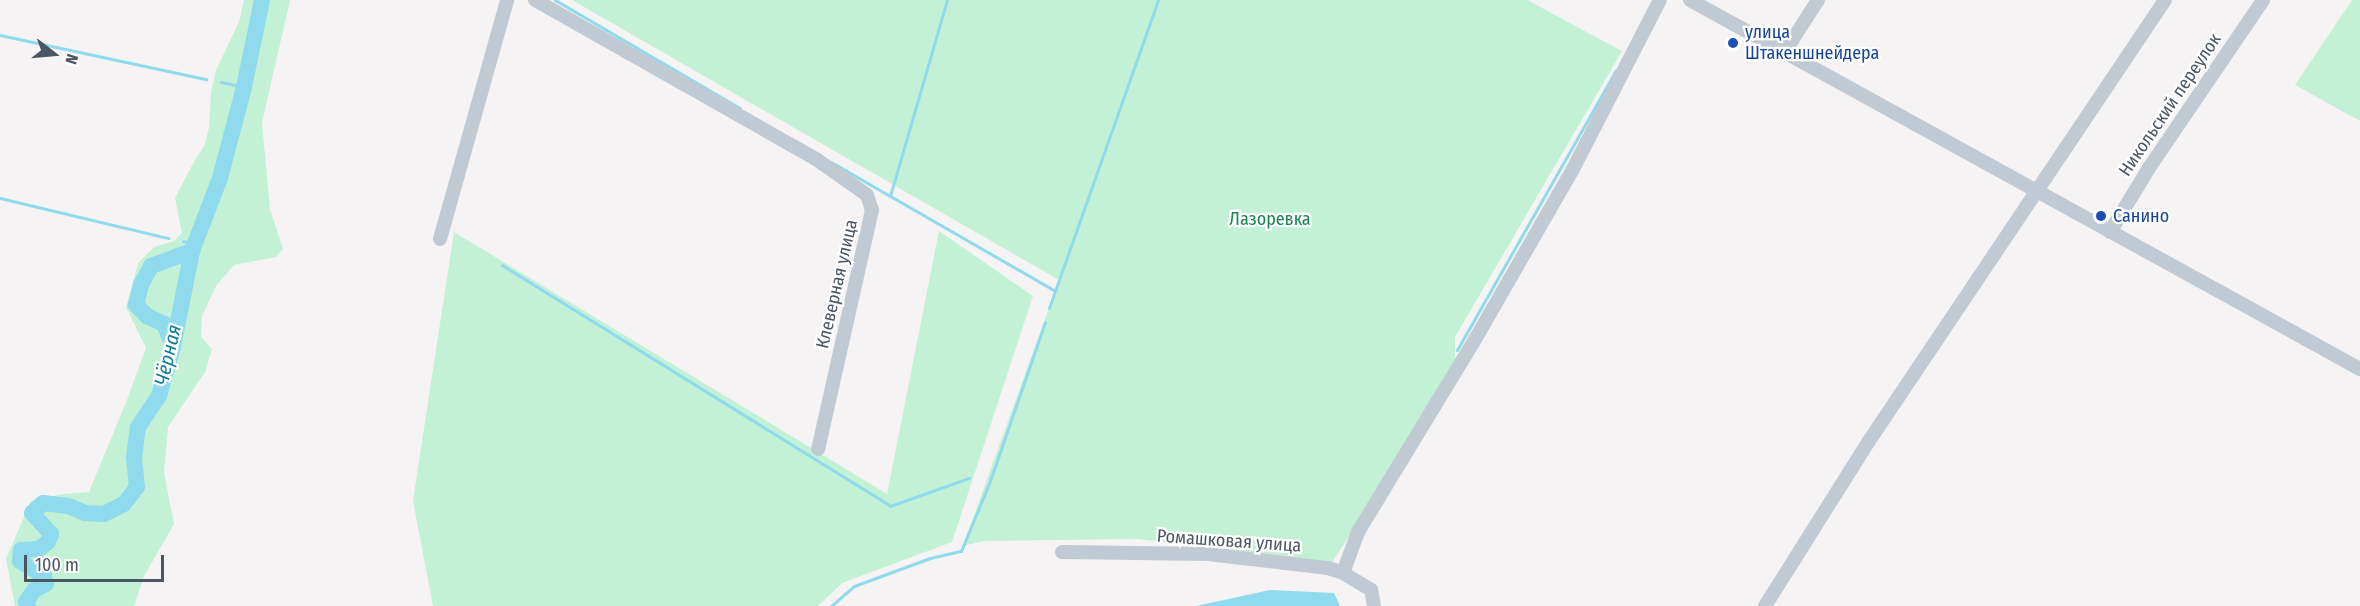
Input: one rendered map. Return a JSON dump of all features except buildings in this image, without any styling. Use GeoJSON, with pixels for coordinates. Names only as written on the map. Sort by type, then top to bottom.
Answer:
{"type":"FeatureCollection","features":[{"type":"Feature","properties":{"kind":"street"},"geometry":{"type":"LineString","coordinates":[[440,239],[507,0]]}},
{"type":"Feature","properties":{"kind":"street","name":"Клеверная улица"},"geometry":{"type":"LineString","coordinates":[[535,0],[816,159],[867,195],[872,210],[818,449]]}},
{"type":"Feature","properties":{"kind":"street"},"geometry":{"type":"LineString","coordinates":[[1343,573],[1358,532],[1473,343],[1566,182],[1660,0]]}},
{"type":"Feature","properties":{"kind":"street"},"geometry":{"type":"LineString","coordinates":[[1690,0],[2360,369]]}},
{"type":"Feature","properties":{"kind":"street"},"geometry":{"type":"LineString","coordinates":[[1784,53],[1818,0]]}},
{"type":"Feature","properties":{"kind":"street"},"geometry":{"type":"LineString","coordinates":[[1765,606],[1869,441],[2165,0]]}},
{"type":"Feature","properties":{"kind":"street","name":"Никольский переулок"},"geometry":{"type":"LineString","coordinates":[[2110,232],[2149,168],[2263,0]]}},
{"type":"Feature","properties":{"kind":"street","name":"Ромашковая улица"},"geometry":{"type":"LineString","coordinates":[[1062,552],[1208,554],[1328,568],[1343,573],[1371,590],[1374,606]]}},
{"type":"Feature","properties":{"kind":"green space"},"geometry":{"type":"Polygon","coordinates":[[[244,0],[290,0],[262,123],[270,209],[283,249],[276,257],[234,265],[216,286],[202,316],[201,337],[212,349],[205,372],[168,427],[164,473],[174,524],[144,576],[134,606],[15,606],[6,559],[31,501],[64,494],[89,492],[127,400],[146,348],[126,307],[138,263],[154,247],[174,241],[182,233],[175,198],[204,147],[209,128],[211,91],[216,70],[239,22],[244,0]]]}},
{"type":"Feature","properties":{"kind":"green space","name":"Лазоревка"},"geometry":{"type":"Polygon","coordinates":[[[572,0],[1527,0],[1622,51],[1455,337],[1455,371],[1329,567],[1226,548],[1136,539],[983,541],[963,546],[1059,280],[572,0]]]}},
{"type":"Feature","properties":{"kind":"green space"},"geometry":{"type":"Polygon","coordinates":[[[2352,0],[2360,0],[2360,121],[2295,85],[2352,0]]]}},
{"type":"Feature","properties":{"kind":"green space"},"geometry":{"type":"Polygon","coordinates":[[[939,231],[1033,296],[952,542],[842,583],[818,606],[433,606],[413,501],[454,232],[887,494],[939,231]]]}},
{"type":"Feature","properties":{"kind":"water"},"geometry":{"type":"Polygon","coordinates":[[[1270,590],[1334,593],[1340,606],[1196,606],[1270,590]]]}},
{"type":"Feature","properties":{"kind":"waterway","name":"Чёрная"},"geometry":{"type":"LineString","coordinates":[[28,606],[26,602],[34,590],[46,584],[44,576],[20,561],[21,550],[39,549],[48,542],[51,534],[32,513],[43,503],[68,506],[85,513],[104,514],[124,504],[137,487],[134,458],[138,427],[159,396],[173,347],[192,251],[220,178],[244,87],[262,0]]}},
{"type":"Feature","properties":{"kind":"waterway"},"geometry":{"type":"LineString","coordinates":[[555,0],[740,108]]}},
{"type":"Feature","properties":{"kind":"waterway"},"geometry":{"type":"LineString","coordinates":[[890,196],[947,0]]}},
{"type":"Feature","properties":{"kind":"waterway"},"geometry":{"type":"LineString","coordinates":[[1049,308],[1158,0]]}},
{"type":"Feature","properties":{"kind":"waterway"},"geometry":{"type":"LineString","coordinates":[[0,35],[206,79]]}},
{"type":"Feature","properties":{"kind":"waterway"},"geometry":{"type":"LineString","coordinates":[[1457,350],[1616,70]]}},
{"type":"Feature","properties":{"kind":"waterway"},"geometry":{"type":"LineString","coordinates":[[221,82],[244,87]]}},
{"type":"Feature","properties":{"kind":"waterway"},"geometry":{"type":"LineString","coordinates":[[831,162],[1055,291]]}},
{"type":"Feature","properties":{"kind":"waterway"},"geometry":{"type":"LineString","coordinates":[[0,198],[168,238]]}},
{"type":"Feature","properties":{"kind":"waterway"},"geometry":{"type":"LineString","coordinates":[[183,241],[195,244]]}},
{"type":"Feature","properties":{"kind":"waterway"},"geometry":{"type":"LineString","coordinates":[[173,347],[164,324],[147,316],[136,305],[141,285],[151,266],[192,251]]}},
{"type":"Feature","properties":{"kind":"waterway"},"geometry":{"type":"LineString","coordinates":[[502,265],[890,506],[969,478]]}},
{"type":"Feature","properties":{"kind":"waterway"},"geometry":{"type":"LineString","coordinates":[[831,606],[854,586],[930,558],[961,551],[990,481],[1045,322]]}},
{"type":"Feature","properties":{"kind":"place","name":"улица Штакеншнейдера"},"geometry":{"type":"Point","coordinates":[1733,43]}},
{"type":"Feature","properties":{"kind":"place","name":"Санино"},"geometry":{"type":"Point","coordinates":[2101,216]}}]}
